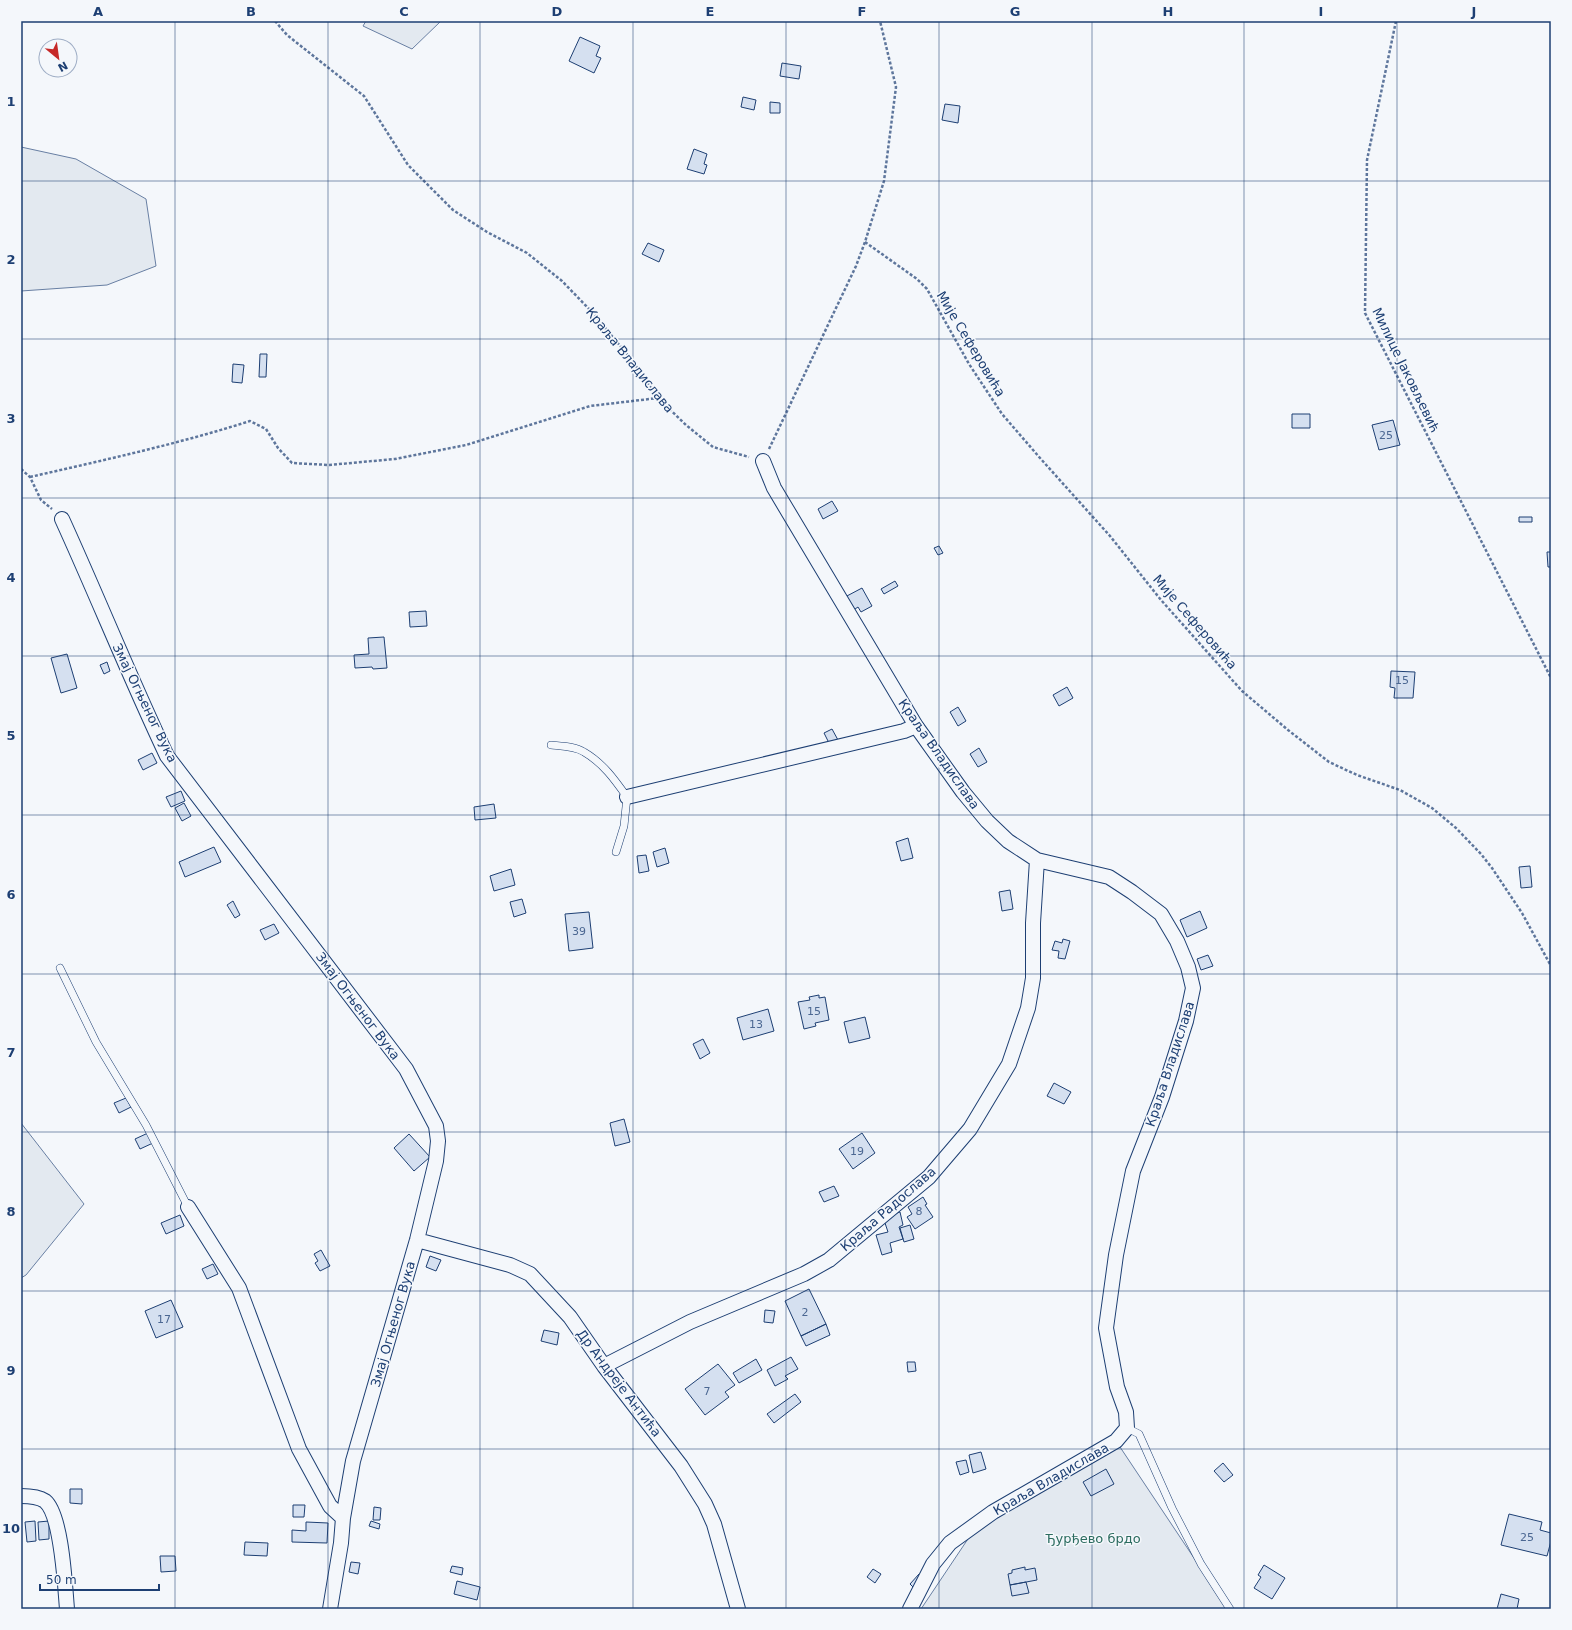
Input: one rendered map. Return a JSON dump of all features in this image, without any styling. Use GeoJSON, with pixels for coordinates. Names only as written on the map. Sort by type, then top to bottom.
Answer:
{"type":"FeatureCollection","features":[{"type":"Feature","properties":{"kind":"street","name":"Краља Владислава"},"geometry":{"type":"LineString","coordinates":[[764,461],[774,488],[916,726],[963,792],[987,821],[1008,841],[1037,860],[1109,877],[1161,914],[1177,941],[1188,967],[1193,988],[1186,1021],[1162,1097],[1133,1171],[1116,1255],[1106,1328],[1117,1387],[1126,1412],[1127,1428],[1116,1441],[993,1512],[950,1542],[933,1564],[910,1609]]}},
{"type":"Feature","properties":{"kind":"street","name":"Змај Огњеног Вука"},"geometry":{"type":"LineString","coordinates":[[62,519],[101,605],[130,676],[167,756],[406,1068],[432,1115],[436,1126],[438,1141],[436,1161],[417,1240],[353,1461],[330,1609]]}},
{"type":"Feature","properties":{"kind":"street"},"geometry":{"type":"LineString","coordinates":[[627,797],[904,731],[916,726]]}},
{"type":"Feature","properties":{"kind":"street","name":"Краља Радослава"},"geometry":{"type":"LineString","coordinates":[[604,1366],[690,1322],[798,1277],[829,1260],[929,1177],[970,1129],[1009,1064],[1028,1008],[1033,978],[1033,923],[1037,860]]}},
{"type":"Feature","properties":{"kind":"street"},"geometry":{"type":"LineString","coordinates":[[188,1207],[239,1288],[299,1449],[330,1506],[343,1518]]}},
{"type":"Feature","properties":{"kind":"street","name":"Др Андреје Антића"},"geometry":{"type":"LineString","coordinates":[[417,1240],[510,1265],[530,1274],[570,1317],[604,1366],[681,1466],[705,1504],[716,1531],[738,1609]]}},
{"type":"Feature","properties":{"kind":"street"},"geometry":{"type":"LineString","coordinates":[[21,1496],[34,1497],[46,1502],[54,1516],[61,1545],[67,1609]]}},
{"type":"Feature","properties":{"kind":"lane"},"geometry":{"type":"LineString","coordinates":[[551,745],[567,746],[584,751],[608,770],[627,797],[624,826],[616,852]]}},
{"type":"Feature","properties":{"kind":"lane"},"geometry":{"type":"LineString","coordinates":[[60,968],[96,1042],[146,1125],[188,1207]]}},
{"type":"Feature","properties":{"kind":"lane"},"geometry":{"type":"LineString","coordinates":[[1127,1428],[1139,1434],[1172,1508],[1201,1564],[1230,1609]]}},
{"type":"Feature","properties":{"kind":"path","name":"Краља Владислава"},"geometry":{"type":"LineString","coordinates":[[275,21],[287,35],[364,96],[408,165],[453,210],[487,232],[527,253],[562,281],[631,358],[658,398],[686,426],[713,447],[764,461]]}},
{"type":"Feature","properties":{"kind":"path"},"geometry":{"type":"LineString","coordinates":[[764,461],[856,266],[884,181],[896,87],[880,21]]}},
{"type":"Feature","properties":{"kind":"path","name":"Милице Јаковљевић"},"geometry":{"type":"LineString","coordinates":[[1396,21],[1367,160],[1365,313],[1551,678]]}},
{"type":"Feature","properties":{"kind":"path","name":"Мије Сеферовића"},"geometry":{"type":"LineString","coordinates":[[865,242],[917,279],[927,289],[968,364],[1002,414],[1110,536],[1171,612],[1242,691],[1329,762],[1357,775],[1400,790],[1432,808],[1456,828],[1492,868],[1522,913],[1551,966]]}},
{"type":"Feature","properties":{"kind":"path"},"geometry":{"type":"LineString","coordinates":[[30,477],[210,434],[250,420],[266,429],[278,448],[292,463],[329,465],[395,459],[466,446],[590,406],[658,398]]}},
{"type":"Feature","properties":{"kind":"path"},"geometry":{"type":"LineString","coordinates":[[21,469],[30,477],[41,500],[62,519]]}},
{"type":"Feature","properties":{"kind":"green space"},"geometry":{"type":"Polygon","coordinates":[[[366,21],[441,21],[412,49],[363,26],[366,21]]]}},
{"type":"Feature","properties":{"kind":"green space"},"geometry":{"type":"Polygon","coordinates":[[[21,147],[76,159],[146,199],[156,266],[107,285],[21,291],[21,147]]]}},
{"type":"Feature","properties":{"kind":"green space"},"geometry":{"type":"Polygon","coordinates":[[[21,1123],[84,1204],[26,1275],[21,1278],[21,1123]]]}},
{"type":"Feature","properties":{"kind":"green space","name":"Ђурђево брдо"},"geometry":{"type":"Polygon","coordinates":[[[1116,1441],[1228,1609],[921,1609],[980,1521],[1116,1441]]]}},
{"type":"Feature","properties":{"kind":"building"},"geometry":{"type":"Polygon","coordinates":[[[580,37],[600,46],[596,56],[601,58],[594,73],[569,61],[580,37]]]}},
{"type":"Feature","properties":{"kind":"building"},"geometry":{"type":"Polygon","coordinates":[[[782,63],[801,66],[799,79],[780,76],[782,63]]]}},
{"type":"Feature","properties":{"kind":"building"},"geometry":{"type":"Polygon","coordinates":[[[743,97],[756,100],[754,110],[741,107],[743,97]]]}},
{"type":"Feature","properties":{"kind":"building"},"geometry":{"type":"Polygon","coordinates":[[[770,102],[780,103],[780,113],[770,113],[770,102]]]}},
{"type":"Feature","properties":{"kind":"building"},"geometry":{"type":"Polygon","coordinates":[[[945,104],[960,106],[958,123],[942,120],[945,104]]]}},
{"type":"Feature","properties":{"kind":"building"},"geometry":{"type":"Polygon","coordinates":[[[694,149],[707,154],[704,164],[707,165],[704,174],[687,169],[694,149]]]}},
{"type":"Feature","properties":{"kind":"building"},"geometry":{"type":"Polygon","coordinates":[[[648,243],[664,250],[659,262],[642,254],[648,243]]]}},
{"type":"Feature","properties":{"kind":"building"},"geometry":{"type":"Polygon","coordinates":[[[260,354],[267,354],[266,377],[259,377],[260,354]]]}},
{"type":"Feature","properties":{"kind":"building"},"geometry":{"type":"Polygon","coordinates":[[[233,364],[244,365],[242,383],[232,382],[233,364]]]}},
{"type":"Feature","properties":{"kind":"building"},"geometry":{"type":"Polygon","coordinates":[[[1292,414],[1310,414],[1310,428],[1292,428],[1292,414]]]}},
{"type":"Feature","properties":{"kind":"building"},"geometry":{"type":"Polygon","coordinates":[[[1393,420],[1400,445],[1379,450],[1372,425],[1393,420]]]}},
{"type":"Feature","properties":{"kind":"building"},"geometry":{"type":"Polygon","coordinates":[[[832,501],[838,511],[823,519],[818,509],[832,501]]]}},
{"type":"Feature","properties":{"kind":"building"},"geometry":{"type":"Polygon","coordinates":[[[1519,517],[1532,517],[1532,522],[1519,522],[1519,517]]]}},
{"type":"Feature","properties":{"kind":"building"},"geometry":{"type":"Polygon","coordinates":[[[939,546],[943,553],[938,555],[934,548],[939,546]]]}},
{"type":"Feature","properties":{"kind":"building"},"geometry":{"type":"Polygon","coordinates":[[[1547,552],[1551,552],[1551,567],[1548,567],[1547,552]]]}},
{"type":"Feature","properties":{"kind":"building"},"geometry":{"type":"Polygon","coordinates":[[[895,581],[898,586],[884,594],[881,589],[895,581]]]}},
{"type":"Feature","properties":{"kind":"building"},"geometry":{"type":"Polygon","coordinates":[[[862,588],[872,606],[861,612],[858,607],[852,611],[845,597],[862,588]]]}},
{"type":"Feature","properties":{"kind":"building"},"geometry":{"type":"Polygon","coordinates":[[[426,611],[427,626],[410,627],[409,612],[426,611]]]}},
{"type":"Feature","properties":{"kind":"building"},"geometry":{"type":"Polygon","coordinates":[[[384,637],[387,668],[355,668],[354,655],[369,654],[368,638],[384,637]]]}},
{"type":"Feature","properties":{"kind":"building"},"geometry":{"type":"Polygon","coordinates":[[[67,654],[77,688],[61,693],[51,658],[67,654]]]}},
{"type":"Feature","properties":{"kind":"building"},"geometry":{"type":"Polygon","coordinates":[[[107,662],[110,671],[104,674],[100,665],[107,662]]]}},
{"type":"Feature","properties":{"kind":"building"},"geometry":{"type":"Polygon","coordinates":[[[1391,671],[1415,672],[1413,698],[1394,698],[1395,688],[1390,687],[1391,671]]]}},
{"type":"Feature","properties":{"kind":"building"},"geometry":{"type":"Polygon","coordinates":[[[1067,687],[1073,698],[1059,706],[1053,695],[1067,687]]]}},
{"type":"Feature","properties":{"kind":"building"},"geometry":{"type":"Polygon","coordinates":[[[958,707],[966,721],[958,726],[950,712],[958,707]]]}},
{"type":"Feature","properties":{"kind":"building"},"geometry":{"type":"Polygon","coordinates":[[[832,729],[838,740],[830,745],[824,733],[832,729]]]}},
{"type":"Feature","properties":{"kind":"building"},"geometry":{"type":"Polygon","coordinates":[[[979,748],[987,762],[978,767],[970,754],[979,748]]]}},
{"type":"Feature","properties":{"kind":"building"},"geometry":{"type":"Polygon","coordinates":[[[152,753],[157,763],[143,770],[138,760],[152,753]]]}},
{"type":"Feature","properties":{"kind":"building"},"geometry":{"type":"Polygon","coordinates":[[[181,791],[185,801],[171,807],[166,797],[181,791]]]}},
{"type":"Feature","properties":{"kind":"building"},"geometry":{"type":"Polygon","coordinates":[[[184,803],[191,816],[182,821],[175,808],[184,803]]]}},
{"type":"Feature","properties":{"kind":"building"},"geometry":{"type":"Polygon","coordinates":[[[494,804],[496,818],[475,820],[474,807],[494,804]]]}},
{"type":"Feature","properties":{"kind":"building"},"geometry":{"type":"Polygon","coordinates":[[[908,838],[913,858],[901,861],[896,842],[908,838]]]}},
{"type":"Feature","properties":{"kind":"building"},"geometry":{"type":"Polygon","coordinates":[[[214,847],[221,862],[185,877],[179,862],[214,847]]]}},
{"type":"Feature","properties":{"kind":"building"},"geometry":{"type":"Polygon","coordinates":[[[665,848],[669,863],[657,867],[653,852],[665,848]]]}},
{"type":"Feature","properties":{"kind":"building"},"geometry":{"type":"Polygon","coordinates":[[[646,855],[649,871],[639,873],[637,856],[646,855]]]}},
{"type":"Feature","properties":{"kind":"building"},"geometry":{"type":"Polygon","coordinates":[[[1530,866],[1532,887],[1521,888],[1519,867],[1530,866]]]}},
{"type":"Feature","properties":{"kind":"building"},"geometry":{"type":"Polygon","coordinates":[[[511,869],[515,885],[494,891],[490,876],[511,869]]]}},
{"type":"Feature","properties":{"kind":"building"},"geometry":{"type":"Polygon","coordinates":[[[1010,890],[1013,909],[1002,911],[999,892],[1010,890]]]}},
{"type":"Feature","properties":{"kind":"building"},"geometry":{"type":"Polygon","coordinates":[[[522,899],[526,913],[514,917],[510,902],[522,899]]]}},
{"type":"Feature","properties":{"kind":"building"},"geometry":{"type":"Polygon","coordinates":[[[233,901],[240,915],[235,918],[227,905],[233,901]]]}},
{"type":"Feature","properties":{"kind":"building"},"geometry":{"type":"Polygon","coordinates":[[[1200,911],[1207,928],[1187,937],[1180,920],[1200,911]]]}},
{"type":"Feature","properties":{"kind":"building"},"geometry":{"type":"Polygon","coordinates":[[[589,912],[593,948],[569,951],[565,914],[589,912]]]}},
{"type":"Feature","properties":{"kind":"building"},"geometry":{"type":"Polygon","coordinates":[[[274,924],[279,933],[265,940],[260,930],[274,924]]]}},
{"type":"Feature","properties":{"kind":"building"},"geometry":{"type":"Polygon","coordinates":[[[1063,939],[1070,941],[1065,959],[1058,958],[1059,951],[1052,950],[1055,941],[1062,943],[1063,939]]]}},
{"type":"Feature","properties":{"kind":"building"},"geometry":{"type":"Polygon","coordinates":[[[1208,955],[1213,966],[1201,970],[1197,959],[1208,955]]]}},
{"type":"Feature","properties":{"kind":"building"},"geometry":{"type":"Polygon","coordinates":[[[819,995],[819,998],[825,997],[829,1020],[815,1023],[816,1026],[804,1029],[798,1002],[810,1000],[809,997],[819,995]]]}},
{"type":"Feature","properties":{"kind":"building"},"geometry":{"type":"Polygon","coordinates":[[[768,1009],[774,1031],[743,1040],[737,1018],[768,1009]]]}},
{"type":"Feature","properties":{"kind":"building"},"geometry":{"type":"Polygon","coordinates":[[[865,1017],[870,1038],[849,1043],[844,1022],[865,1017]]]}},
{"type":"Feature","properties":{"kind":"building"},"geometry":{"type":"Polygon","coordinates":[[[703,1039],[710,1053],[700,1059],[693,1044],[703,1039]]]}},
{"type":"Feature","properties":{"kind":"building"},"geometry":{"type":"Polygon","coordinates":[[[1054,1083],[1071,1092],[1064,1104],[1047,1096],[1054,1083]]]}},
{"type":"Feature","properties":{"kind":"building"},"geometry":{"type":"Polygon","coordinates":[[[126,1098],[131,1107],[119,1113],[114,1103],[126,1098]]]}},
{"type":"Feature","properties":{"kind":"building"},"geometry":{"type":"Polygon","coordinates":[[[624,1119],[630,1142],[615,1146],[610,1123],[624,1119]]]}},
{"type":"Feature","properties":{"kind":"building"},"geometry":{"type":"Polygon","coordinates":[[[148,1133],[153,1143],[140,1149],[135,1139],[148,1133]]]}},
{"type":"Feature","properties":{"kind":"building"},"geometry":{"type":"Polygon","coordinates":[[[862,1133],[875,1153],[853,1169],[839,1149],[862,1133]]]}},
{"type":"Feature","properties":{"kind":"building"},"geometry":{"type":"Polygon","coordinates":[[[409,1134],[430,1157],[414,1171],[394,1148],[409,1134]]]}},
{"type":"Feature","properties":{"kind":"building"},"geometry":{"type":"Polygon","coordinates":[[[834,1186],[839,1196],[824,1202],[819,1192],[834,1186]]]}},
{"type":"Feature","properties":{"kind":"building"},"geometry":{"type":"Polygon","coordinates":[[[923,1197],[927,1204],[925,1205],[933,1217],[915,1229],[907,1217],[912,1214],[908,1207],[923,1197]]]}},
{"type":"Feature","properties":{"kind":"building"},"geometry":{"type":"Polygon","coordinates":[[[900,1212],[903,1225],[899,1227],[903,1239],[890,1243],[892,1252],[882,1255],[876,1235],[888,1232],[883,1217],[900,1212]]]}},
{"type":"Feature","properties":{"kind":"building"},"geometry":{"type":"Polygon","coordinates":[[[180,1215],[184,1226],[166,1234],[161,1223],[180,1215]]]}},
{"type":"Feature","properties":{"kind":"building"},"geometry":{"type":"Polygon","coordinates":[[[910,1225],[914,1239],[904,1242],[900,1228],[910,1225]]]}},
{"type":"Feature","properties":{"kind":"building"},"geometry":{"type":"Polygon","coordinates":[[[321,1250],[330,1266],[320,1271],[315,1263],[318,1261],[314,1254],[321,1250]]]}},
{"type":"Feature","properties":{"kind":"building"},"geometry":{"type":"Polygon","coordinates":[[[430,1256],[441,1260],[436,1271],[426,1267],[430,1256]]]}},
{"type":"Feature","properties":{"kind":"building"},"geometry":{"type":"Polygon","coordinates":[[[213,1264],[218,1274],[207,1279],[202,1269],[213,1264]]]}},
{"type":"Feature","properties":{"kind":"building"},"geometry":{"type":"Polygon","coordinates":[[[809,1289],[826,1324],[801,1336],[785,1301],[809,1289]]]}},
{"type":"Feature","properties":{"kind":"building"},"geometry":{"type":"Polygon","coordinates":[[[171,1300],[183,1327],[156,1338],[145,1311],[171,1300]]]}},
{"type":"Feature","properties":{"kind":"building"},"geometry":{"type":"Polygon","coordinates":[[[765,1310],[775,1311],[773,1323],[764,1322],[765,1310]]]}},
{"type":"Feature","properties":{"kind":"building"},"geometry":{"type":"Polygon","coordinates":[[[826,1324],[830,1335],[806,1346],[801,1336],[826,1324]]]}},
{"type":"Feature","properties":{"kind":"building"},"geometry":{"type":"Polygon","coordinates":[[[544,1330],[559,1333],[557,1345],[541,1341],[544,1330]]]}},
{"type":"Feature","properties":{"kind":"building"},"geometry":{"type":"Polygon","coordinates":[[[791,1357],[798,1369],[785,1376],[788,1379],[775,1386],[767,1370],[791,1357]]]}},
{"type":"Feature","properties":{"kind":"building"},"geometry":{"type":"Polygon","coordinates":[[[756,1359],[762,1370],[739,1383],[733,1373],[756,1359]]]}},
{"type":"Feature","properties":{"kind":"building"},"geometry":{"type":"Polygon","coordinates":[[[907,1362],[915,1362],[916,1371],[908,1372],[907,1362]]]}},
{"type":"Feature","properties":{"kind":"building"},"geometry":{"type":"Polygon","coordinates":[[[718,1364],[735,1385],[725,1392],[729,1397],[705,1415],[685,1389],[718,1364]]]}},
{"type":"Feature","properties":{"kind":"building"},"geometry":{"type":"Polygon","coordinates":[[[795,1394],[801,1402],[774,1423],[767,1414],[795,1394]]]}},
{"type":"Feature","properties":{"kind":"building"},"geometry":{"type":"Polygon","coordinates":[[[981,1452],[986,1469],[973,1473],[969,1455],[981,1452]]]}},
{"type":"Feature","properties":{"kind":"building"},"geometry":{"type":"Polygon","coordinates":[[[966,1460],[969,1472],[960,1475],[956,1462],[966,1460]]]}},
{"type":"Feature","properties":{"kind":"building"},"geometry":{"type":"Polygon","coordinates":[[[1223,1463],[1233,1475],[1224,1482],[1214,1471],[1223,1463]]]}},
{"type":"Feature","properties":{"kind":"building"},"geometry":{"type":"Polygon","coordinates":[[[1106,1469],[1114,1484],[1091,1496],[1083,1482],[1106,1469]]]}},
{"type":"Feature","properties":{"kind":"building"},"geometry":{"type":"Polygon","coordinates":[[[70,1489],[82,1489],[82,1504],[70,1503],[70,1489]]]}},
{"type":"Feature","properties":{"kind":"building"},"geometry":{"type":"Polygon","coordinates":[[[293,1505],[305,1505],[304,1517],[293,1517],[293,1505]]]}},
{"type":"Feature","properties":{"kind":"building"},"geometry":{"type":"Polygon","coordinates":[[[374,1507],[381,1508],[380,1520],[373,1520],[374,1507]]]}},
{"type":"Feature","properties":{"kind":"building"},"geometry":{"type":"Polygon","coordinates":[[[1509,1514],[1542,1522],[1540,1530],[1551,1533],[1551,1541],[1547,1556],[1501,1545],[1509,1514]]]}},
{"type":"Feature","properties":{"kind":"building"},"geometry":{"type":"Polygon","coordinates":[[[35,1521],[36,1541],[27,1542],[25,1522],[35,1521]]]}},
{"type":"Feature","properties":{"kind":"building"},"geometry":{"type":"Polygon","coordinates":[[[49,1521],[49,1539],[39,1540],[38,1522],[49,1521]]]}},
{"type":"Feature","properties":{"kind":"building"},"geometry":{"type":"Polygon","coordinates":[[[371,1521],[380,1524],[379,1529],[369,1526],[371,1521]]]}},
{"type":"Feature","properties":{"kind":"building"},"geometry":{"type":"Polygon","coordinates":[[[306,1522],[328,1523],[327,1543],[292,1542],[292,1530],[306,1531],[306,1522]]]}},
{"type":"Feature","properties":{"kind":"building"},"geometry":{"type":"Polygon","coordinates":[[[245,1542],[268,1543],[267,1556],[244,1555],[245,1542]]]}},
{"type":"Feature","properties":{"kind":"building"},"geometry":{"type":"Polygon","coordinates":[[[160,1556],[175,1556],[176,1571],[161,1572],[160,1556]]]}},
{"type":"Feature","properties":{"kind":"building"},"geometry":{"type":"Polygon","coordinates":[[[351,1562],[360,1563],[358,1574],[349,1572],[351,1562]]]}},
{"type":"Feature","properties":{"kind":"building"},"geometry":{"type":"Polygon","coordinates":[[[1264,1565],[1285,1578],[1272,1599],[1254,1588],[1261,1577],[1258,1575],[1264,1565]]]}},
{"type":"Feature","properties":{"kind":"building"},"geometry":{"type":"Polygon","coordinates":[[[452,1566],[463,1568],[462,1575],[450,1572],[452,1566]]]}},
{"type":"Feature","properties":{"kind":"building"},"geometry":{"type":"Polygon","coordinates":[[[1025,1567],[1025,1570],[1035,1568],[1037,1580],[1010,1585],[1008,1574],[1012,1573],[1012,1570],[1025,1567]]]}},
{"type":"Feature","properties":{"kind":"building"},"geometry":{"type":"Polygon","coordinates":[[[873,1569],[881,1574],[875,1583],[867,1577],[873,1569]]]}},
{"type":"Feature","properties":{"kind":"building"},"geometry":{"type":"Polygon","coordinates":[[[919,1574],[924,1579],[915,1589],[910,1584],[919,1574]]]}},
{"type":"Feature","properties":{"kind":"building"},"geometry":{"type":"Polygon","coordinates":[[[457,1581],[480,1587],[477,1600],[454,1594],[457,1581]]]}},
{"type":"Feature","properties":{"kind":"building"},"geometry":{"type":"Polygon","coordinates":[[[1026,1582],[1029,1593],[1012,1596],[1010,1585],[1026,1582]]]}},
{"type":"Feature","properties":{"kind":"building"},"geometry":{"type":"Polygon","coordinates":[[[1501,1594],[1519,1599],[1517,1609],[1497,1609],[1501,1594]]]}}]}
